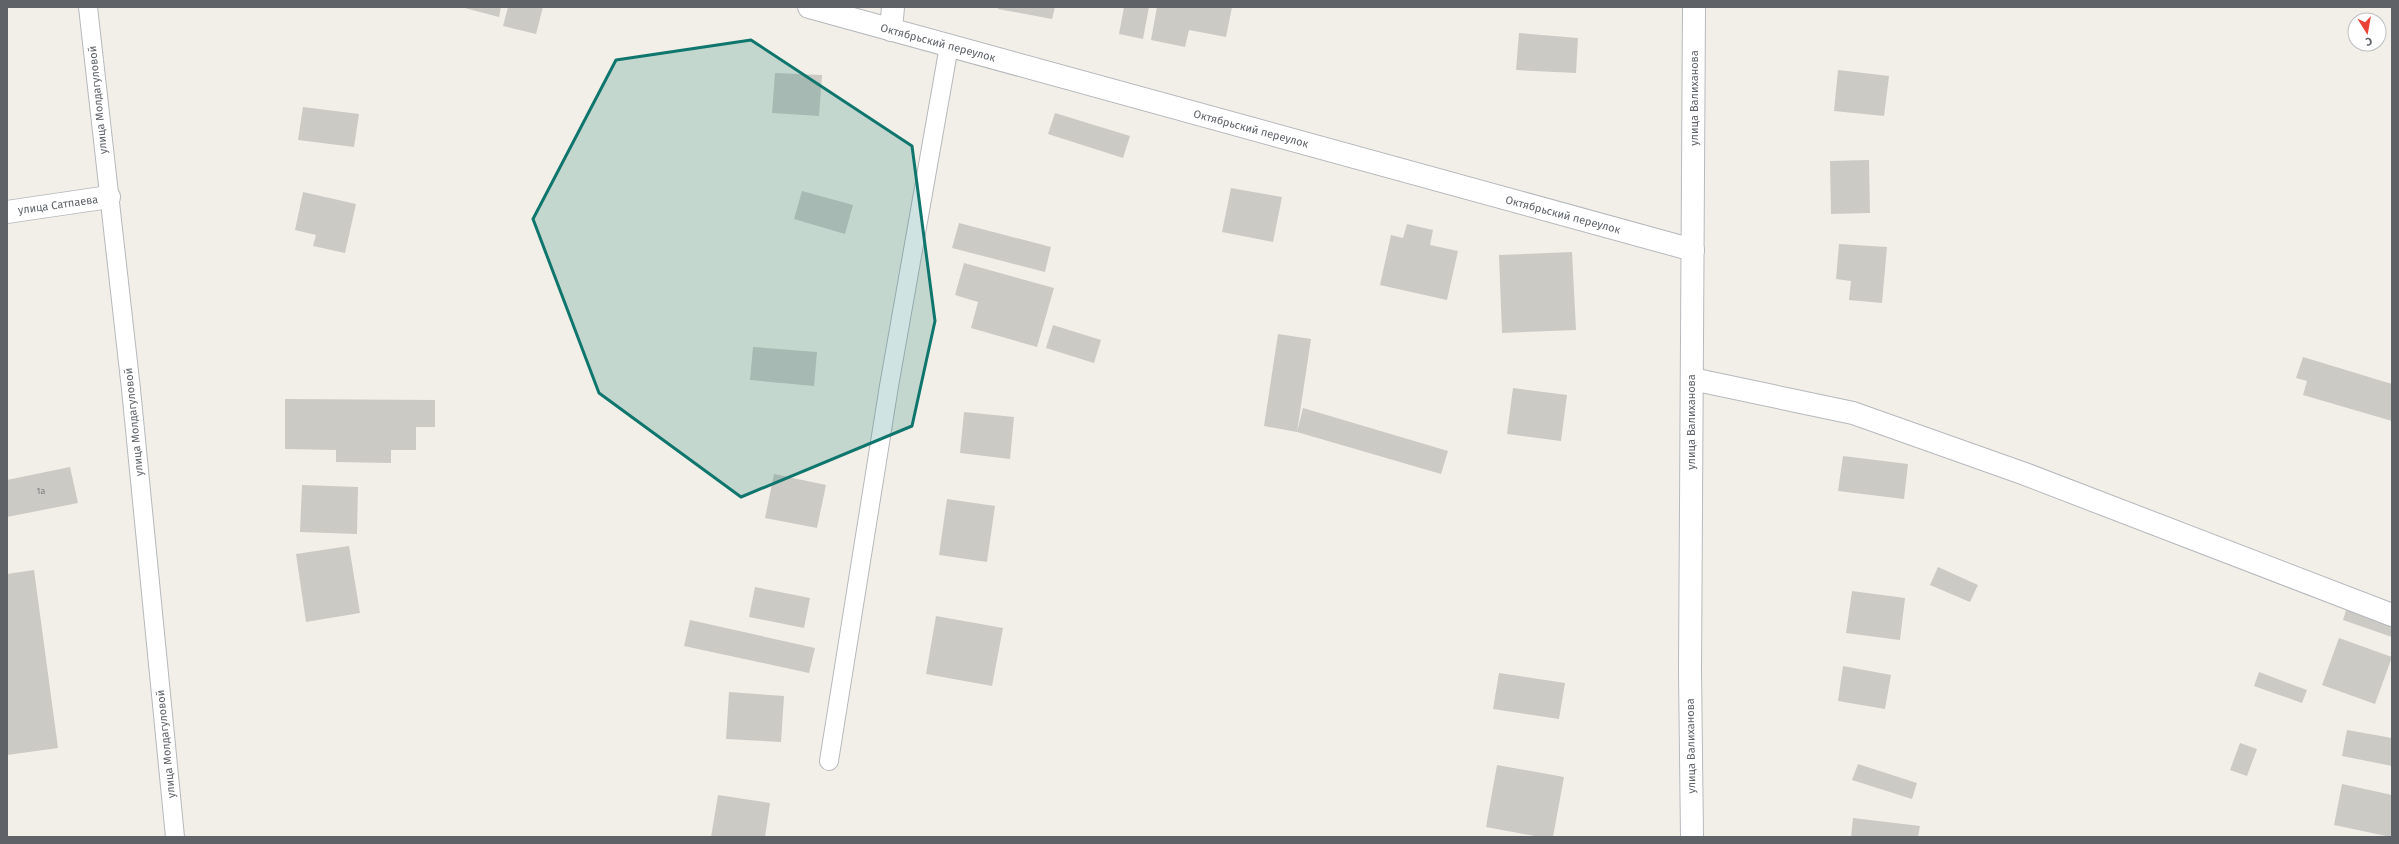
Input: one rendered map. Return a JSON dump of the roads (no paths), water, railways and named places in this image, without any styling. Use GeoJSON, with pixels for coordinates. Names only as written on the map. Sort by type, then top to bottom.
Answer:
{"type":"FeatureCollection","features":[{"type":"Feature","properties":{"kind":"street","name":"Октябрьский переулок"},"geometry":{"type":"LineString","coordinates":[[809,7],[1693,250]]}},
{"type":"Feature","properties":{"kind":"street"},"geometry":{"type":"LineString","coordinates":[[891,30],[893,7]]}},
{"type":"Feature","properties":{"kind":"street","name":"улица Валиханова"},"geometry":{"type":"LineString","coordinates":[[1692,837],[1690,672],[1694,7]]}},
{"type":"Feature","properties":{"kind":"street","name":"улица Сатпаева"},"geometry":{"type":"LineString","coordinates":[[7,212],[109,197]]}},
{"type":"Feature","properties":{"kind":"street"},"geometry":{"type":"LineString","coordinates":[[1692,379],[1853,413],[2025,474],[2392,615]]}},
{"type":"Feature","properties":{"kind":"lane","name":"улица Молдагуловой"},"geometry":{"type":"LineString","coordinates":[[88,7],[175,837]]}},
{"type":"Feature","properties":{"kind":"lane"},"geometry":{"type":"LineString","coordinates":[[829,761],[889,386],[949,46]]}}]}
